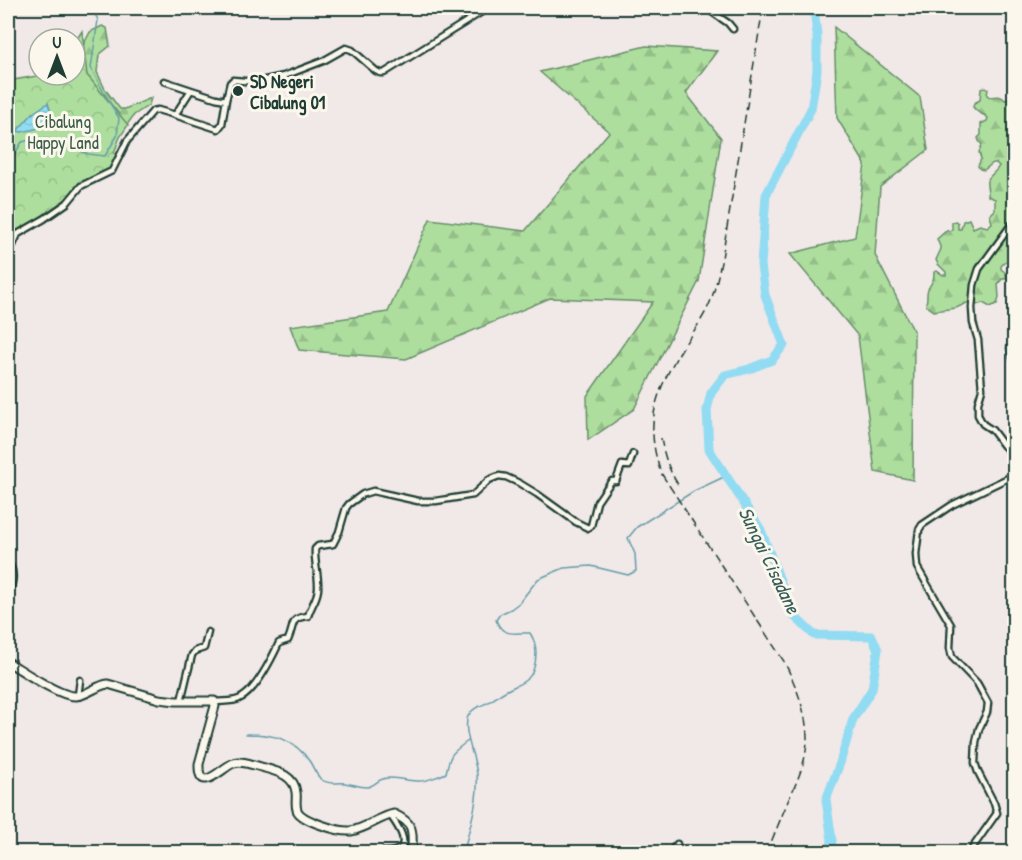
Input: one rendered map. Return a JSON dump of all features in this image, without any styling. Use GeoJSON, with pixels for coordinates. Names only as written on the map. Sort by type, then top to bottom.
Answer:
{"type":"FeatureCollection","features":[{"type":"Feature","properties":{"kind":"street"},"geometry":{"type":"LineString","coordinates":[[8,250],[18,234],[67,203],[81,186],[112,171],[127,141],[154,110],[218,129],[222,124],[230,83],[233,80],[256,82],[284,76],[319,63],[345,49],[351,50],[380,74],[384,73],[488,8]]}},
{"type":"Feature","properties":{"kind":"street"},"geometry":{"type":"LineString","coordinates":[[706,8],[733,29]]}},
{"type":"Feature","properties":{"kind":"street"},"geometry":{"type":"LineString","coordinates":[[164,81],[226,100]]}},
{"type":"Feature","properties":{"kind":"street"},"geometry":{"type":"LineString","coordinates":[[175,115],[191,90]]}},
{"type":"Feature","properties":{"kind":"street"},"geometry":{"type":"LineString","coordinates":[[1011,225],[979,269],[975,280],[972,308],[978,340],[982,389],[978,415],[1014,455]]}},
{"type":"Feature","properties":{"kind":"street"},"geometry":{"type":"LineString","coordinates":[[8,662],[70,696],[78,696],[108,684],[154,698],[215,702],[237,700],[253,687],[278,644],[288,640],[297,618],[308,616],[311,606],[316,601],[318,591],[315,549],[318,546],[333,543],[346,508],[363,494],[373,491],[418,501],[436,501],[473,495],[489,480],[503,476],[537,494],[588,528],[591,526],[600,496],[612,482],[616,481],[622,465],[628,466],[633,454]]}},
{"type":"Feature","properties":{"kind":"street"},"geometry":{"type":"LineString","coordinates":[[972,852],[997,811],[975,763],[976,742],[988,703],[977,683],[952,657],[951,625],[918,569],[916,554],[919,530],[922,525],[952,505],[1010,477],[1014,472]]}},
{"type":"Feature","properties":{"kind":"street"},"geometry":{"type":"LineString","coordinates":[[8,565],[13,571],[8,596]]}},
{"type":"Feature","properties":{"kind":"street"},"geometry":{"type":"LineString","coordinates":[[181,701],[192,655],[195,651],[204,648],[208,632]]}},
{"type":"Feature","properties":{"kind":"street"},"geometry":{"type":"LineString","coordinates":[[78,696],[80,680]]}},
{"type":"Feature","properties":{"kind":"street"},"geometry":{"type":"LineString","coordinates":[[215,702],[199,764],[202,777],[211,778],[238,762],[285,775],[295,786],[299,814],[339,831],[359,829],[390,815],[398,815],[410,826],[413,834],[412,852]]}},
{"type":"Feature","properties":{"kind":"street"},"geometry":{"type":"LineString","coordinates":[[382,852],[401,848],[402,832],[390,815]]}},
{"type":"Feature","properties":{"kind":"street"},"geometry":{"type":"LineString","coordinates":[[672,852],[677,844]]}},
{"type":"Feature","properties":{"kind":"green space"},"geometry":{"type":"Polygon","coordinates":[[[102,26],[107,28],[110,46],[99,55],[97,72],[105,89],[120,109],[151,98],[149,105],[134,115],[126,126],[47,193],[45,218],[24,231],[8,245],[8,187],[68,87],[87,87],[87,38],[90,32],[102,26]]]}},
{"type":"Feature","properties":{"kind":"green space"},"geometry":{"type":"Polygon","coordinates":[[[834,27],[920,97],[928,150],[880,187],[875,255],[914,332],[913,480],[875,472],[858,336],[790,254],[855,237],[865,164],[837,118],[834,27]]]}},
{"type":"Feature","properties":{"kind":"green space"},"geometry":{"type":"Polygon","coordinates":[[[646,46],[717,51],[686,93],[721,138],[699,281],[634,409],[588,440],[587,396],[653,302],[550,298],[406,359],[299,350],[290,326],[388,312],[430,219],[525,231],[609,132],[540,72],[646,46]]]}},
{"type":"Feature","properties":{"kind":"green space","name":"Cibalung Happy Land"},"geometry":{"type":"Polygon","coordinates":[[[87,75],[128,125],[114,153],[121,160],[116,169],[92,182],[8,243],[8,81],[27,78],[27,87],[87,87],[87,75]]]}},
{"type":"Feature","properties":{"kind":"green space"},"geometry":{"type":"Polygon","coordinates":[[[985,87],[990,97],[1000,96],[1005,100],[1014,99],[1014,261],[1006,261],[1001,266],[1006,273],[1006,279],[1002,279],[998,284],[997,304],[990,307],[983,303],[976,305],[969,302],[956,308],[934,311],[927,306],[927,291],[933,280],[934,272],[946,275],[936,260],[941,249],[937,239],[946,231],[952,230],[952,223],[955,221],[958,223],[958,229],[961,229],[963,221],[969,219],[973,228],[980,225],[987,227],[992,223],[990,215],[995,210],[995,199],[988,196],[987,183],[999,166],[993,163],[984,170],[978,166],[982,145],[978,138],[981,135],[981,124],[988,118],[973,107],[974,103],[980,100],[981,89],[985,87]]]}},
{"type":"Feature","properties":{"kind":"water"},"geometry":{"type":"Polygon","coordinates":[[[48,103],[53,125],[22,132],[17,131],[33,113],[48,103]]]}},
{"type":"Feature","properties":{"kind":"waterway"},"geometry":{"type":"LineString","coordinates":[[8,204],[14,155],[22,142],[39,138],[56,140],[88,154],[105,156],[117,136],[119,118],[91,68],[98,20],[92,8]]}},
{"type":"Feature","properties":{"kind":"waterway","name":"Sungai Cisadane"},"geometry":{"type":"LineString","coordinates":[[814,8],[817,71],[811,109],[766,195],[761,265],[765,295],[784,345],[772,360],[725,375],[711,393],[707,410],[709,449],[761,530],[793,615],[814,635],[872,636],[878,650],[872,689],[853,719],[826,800],[832,840],[830,852]]}},
{"type":"Feature","properties":{"kind":"waterway"},"geometry":{"type":"LineString","coordinates":[[1014,329],[1006,348],[1014,374]]}},
{"type":"Feature","properties":{"kind":"waterway"},"geometry":{"type":"LineString","coordinates":[[464,852],[475,805],[477,785],[476,768],[467,729],[468,716],[476,708],[526,680],[535,664],[536,649],[530,633],[506,632],[496,620],[500,614],[519,603],[538,579],[564,568],[591,566],[628,575],[636,571],[635,554],[628,538],[637,527],[694,491],[726,476]]}},
{"type":"Feature","properties":{"kind":"waterway"},"geometry":{"type":"LineString","coordinates":[[246,734],[265,735],[290,743],[304,754],[318,777],[325,782],[362,787],[367,787],[385,778],[420,781],[446,773],[452,754],[468,741]]}},
{"type":"Feature","properties":{"kind":"railway"},"geometry":{"type":"LineString","coordinates":[[763,8],[716,283],[705,313],[665,380],[655,409],[653,439],[661,473],[785,663],[803,710],[807,729],[807,747],[803,763],[767,852]]}},
{"type":"Feature","properties":{"kind":"railway"},"geometry":{"type":"LineString","coordinates":[[661,438],[667,463],[679,486]]}},
{"type":"Feature","properties":{"kind":"place","name":"SD Negeri Cibalung 01"},"geometry":{"type":"Point","coordinates":[238,91]}}]}
